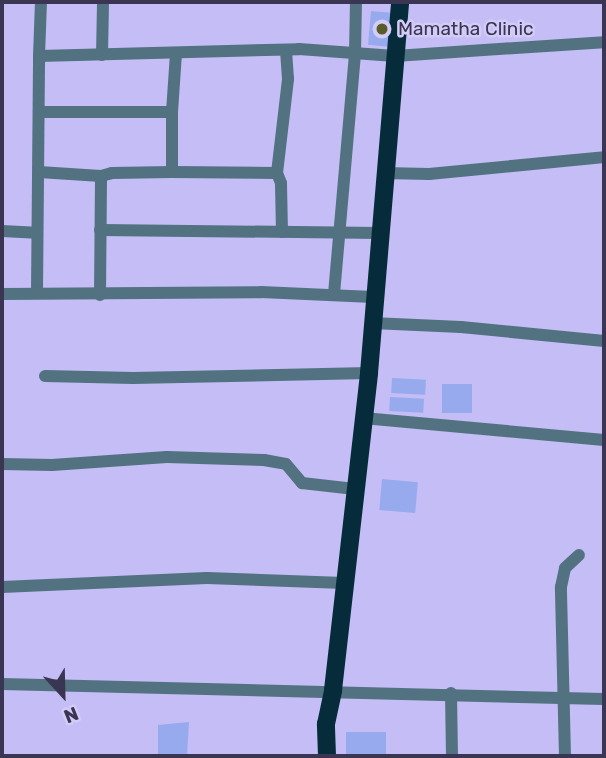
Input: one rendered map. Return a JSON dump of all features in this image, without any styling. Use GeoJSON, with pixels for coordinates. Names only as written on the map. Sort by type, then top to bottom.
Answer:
{"type":"FeatureCollection","features":[{"type":"Feature","properties":{"kind":"main road"},"geometry":{"type":"LineString","coordinates":[[327,756],[326,724],[333,690],[369,373],[373,297],[400,2]]}},
{"type":"Feature","properties":{"kind":"street"},"geometry":{"type":"LineString","coordinates":[[37,292],[41,2]]}},
{"type":"Feature","properties":{"kind":"street"},"geometry":{"type":"LineString","coordinates":[[102,55],[103,2]]}},
{"type":"Feature","properties":{"kind":"street"},"geometry":{"type":"LineString","coordinates":[[334,294],[355,52],[356,2]]}},
{"type":"Feature","properties":{"kind":"street"},"geometry":{"type":"LineString","coordinates":[[39,55],[286,50],[396,56],[604,42]]}},
{"type":"Feature","properties":{"kind":"street"},"geometry":{"type":"LineString","coordinates":[[282,232],[281,183],[277,173],[288,79],[286,50]]}},
{"type":"Feature","properties":{"kind":"street"},"geometry":{"type":"LineString","coordinates":[[172,172],[176,54]]}},
{"type":"Feature","properties":{"kind":"street"},"geometry":{"type":"LineString","coordinates":[[40,111],[172,112]]}},
{"type":"Feature","properties":{"kind":"street"},"geometry":{"type":"LineString","coordinates":[[384,173],[429,174],[604,157]]}},
{"type":"Feature","properties":{"kind":"street"},"geometry":{"type":"LineString","coordinates":[[39,172],[101,176],[112,173],[277,173]]}},
{"type":"Feature","properties":{"kind":"street"},"geometry":{"type":"LineString","coordinates":[[100,295],[101,176]]}},
{"type":"Feature","properties":{"kind":"street"},"geometry":{"type":"LineString","coordinates":[[100,230],[379,233]]}},
{"type":"Feature","properties":{"kind":"street"},"geometry":{"type":"LineString","coordinates":[[2,231],[36,233]]}},
{"type":"Feature","properties":{"kind":"street"},"geometry":{"type":"LineString","coordinates":[[2,294],[334,294],[373,297]]}},
{"type":"Feature","properties":{"kind":"street"},"geometry":{"type":"LineString","coordinates":[[372,323],[461,327],[604,341]]}},
{"type":"Feature","properties":{"kind":"street"},"geometry":{"type":"LineString","coordinates":[[45,376],[133,378],[369,373]]}},
{"type":"Feature","properties":{"kind":"street"},"geometry":{"type":"LineString","coordinates":[[363,418],[604,439]]}},
{"type":"Feature","properties":{"kind":"street"},"geometry":{"type":"LineString","coordinates":[[2,464],[52,465],[167,457],[264,460],[286,464],[302,483],[355,489]]}},
{"type":"Feature","properties":{"kind":"street"},"geometry":{"type":"LineString","coordinates":[[565,756],[561,587],[565,568],[579,555]]}},
{"type":"Feature","properties":{"kind":"street"},"geometry":{"type":"LineString","coordinates":[[2,587],[207,578],[344,583]]}},
{"type":"Feature","properties":{"kind":"street"},"geometry":{"type":"LineString","coordinates":[[2,684],[333,690],[604,699]]}},
{"type":"Feature","properties":{"kind":"street"},"geometry":{"type":"LineString","coordinates":[[451,694],[452,756]]}},
{"type":"Feature","properties":{"kind":"building"},"geometry":{"type":"Polygon","coordinates":[[[371,11],[394,13],[391,47],[368,45],[371,11]]]}},
{"type":"Feature","properties":{"kind":"building"},"geometry":{"type":"Polygon","coordinates":[[[392,378],[426,380],[425,395],[391,393],[392,378]]]}},
{"type":"Feature","properties":{"kind":"building"},"geometry":{"type":"Polygon","coordinates":[[[442,384],[472,384],[472,413],[442,413],[442,384]]]}},
{"type":"Feature","properties":{"kind":"building"},"geometry":{"type":"Polygon","coordinates":[[[390,397],[424,399],[423,413],[389,411],[390,397]]]}},
{"type":"Feature","properties":{"kind":"building"},"geometry":{"type":"Polygon","coordinates":[[[382,479],[418,482],[415,513],[379,510],[382,479]]]}},
{"type":"Feature","properties":{"kind":"building"},"geometry":{"type":"Polygon","coordinates":[[[189,722],[187,756],[158,756],[158,725],[189,722]]]}},
{"type":"Feature","properties":{"kind":"building"},"geometry":{"type":"Polygon","coordinates":[[[346,732],[386,732],[386,756],[346,756],[346,732]]]}},
{"type":"Feature","properties":{"kind":"place","name":"Mamatha Clinic"},"geometry":{"type":"Point","coordinates":[382,29]}}]}
